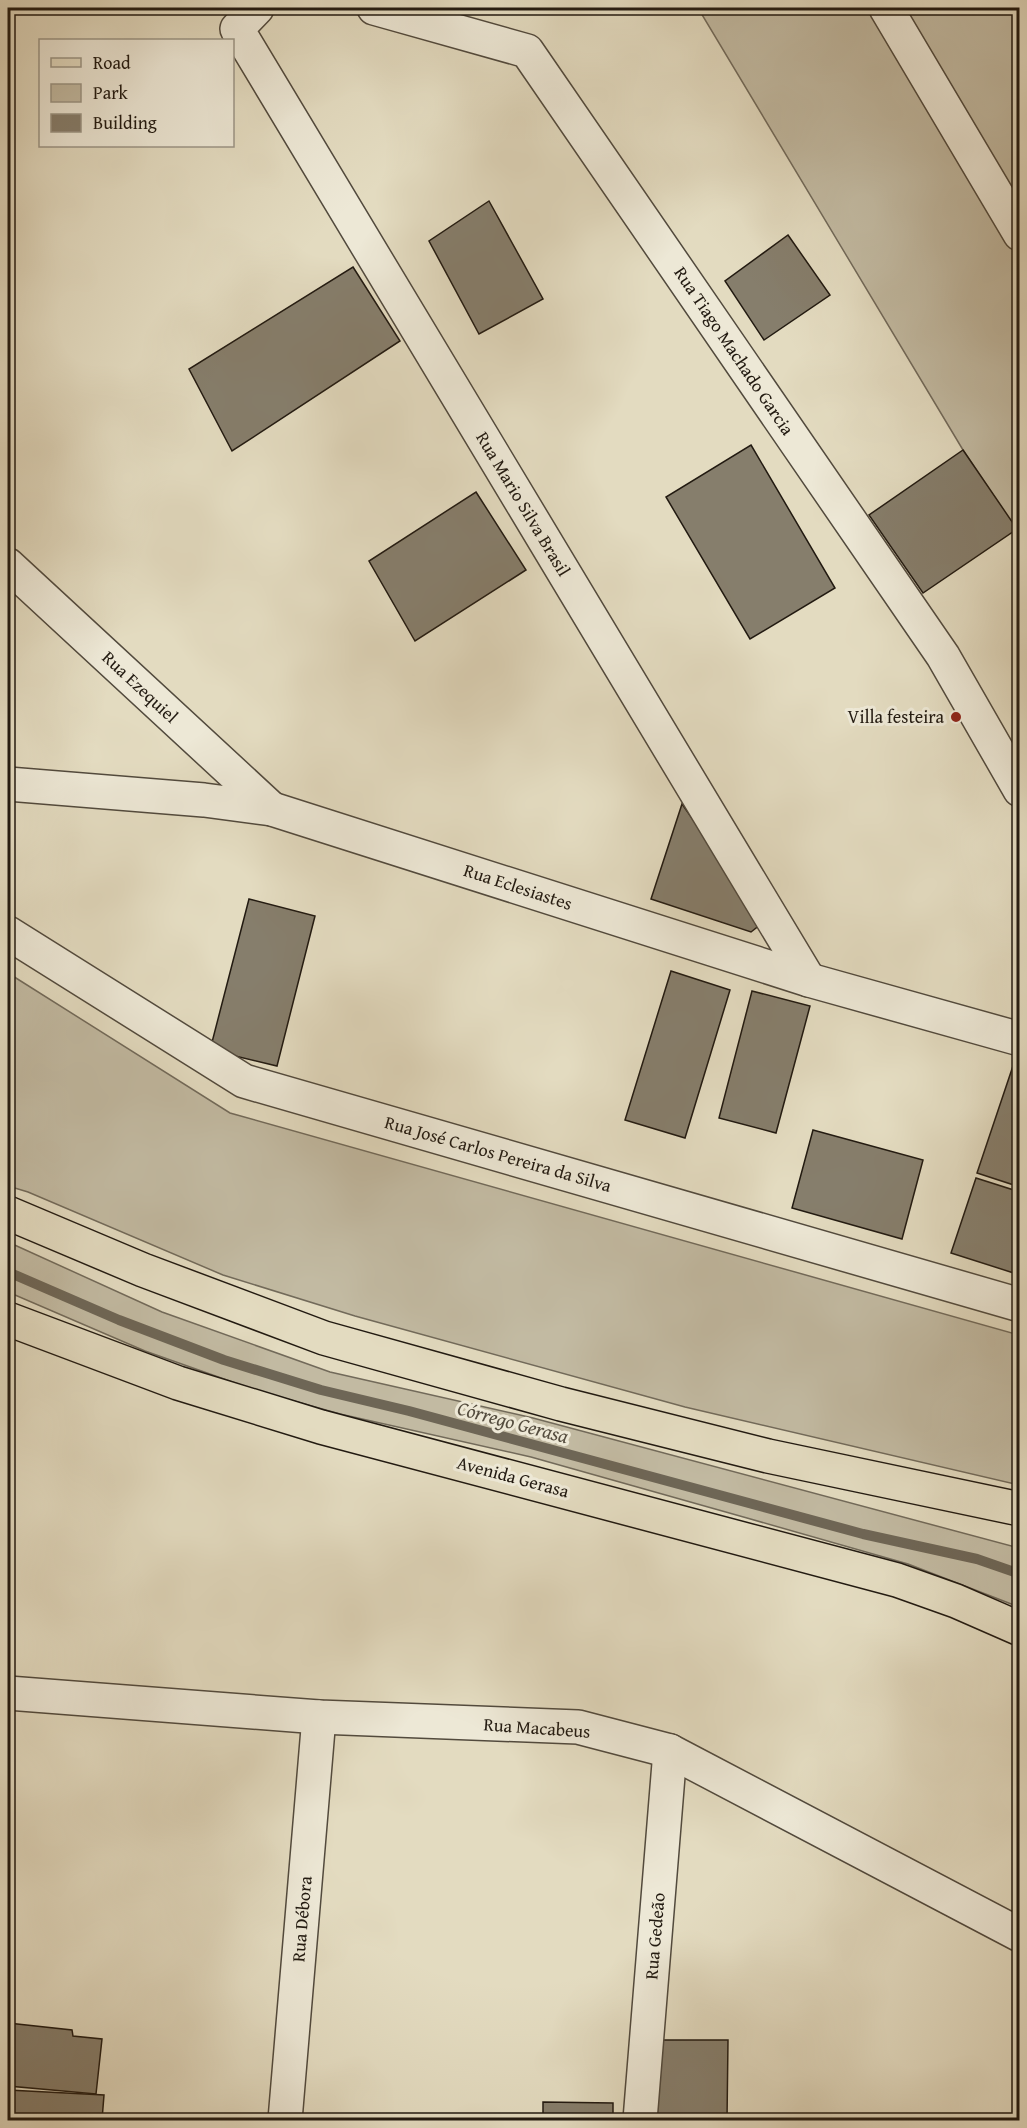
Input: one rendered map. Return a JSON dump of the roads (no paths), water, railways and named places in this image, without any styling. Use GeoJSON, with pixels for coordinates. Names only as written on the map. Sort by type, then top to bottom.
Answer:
{"type":"FeatureCollection","features":[{"type":"Feature","properties":{"kind":"main road"},"geometry":{"type":"LineString","coordinates":[[8,1213],[143,1270],[324,1338],[550,1401],[768,1456],[1020,1509]]}},
{"type":"Feature","properties":{"kind":"main road","name":"Avenida Gerasa"},"geometry":{"type":"LineString","coordinates":[[8,1319],[178,1383],[321,1427],[897,1580],[956,1601],[1020,1629]]}},
{"type":"Feature","properties":{"kind":"street","name":"Rua Tiago Machado Garcia"},"geometry":{"type":"LineString","coordinates":[[374,8],[527,51],[943,656],[1020,790]]}},
{"type":"Feature","properties":{"kind":"street"},"geometry":{"type":"LineString","coordinates":[[886,8],[1020,234]]}},
{"type":"Feature","properties":{"kind":"street","name":"Rua Mario Silva Brasil"},"geometry":{"type":"LineString","coordinates":[[247,18],[809,980]]}},
{"type":"Feature","properties":{"kind":"street","name":"Rua Ezequiel"},"geometry":{"type":"LineString","coordinates":[[8,565],[272,809]]}},
{"type":"Feature","properties":{"kind":"street","name":"Rua Eclesiastes"},"geometry":{"type":"LineString","coordinates":[[8,784],[204,800],[272,809],[809,980],[1020,1039]]}},
{"type":"Feature","properties":{"kind":"street","name":"Rua José Carlos Pereira da Silva"},"geometry":{"type":"LineString","coordinates":[[8,933],[244,1081],[1020,1305]]}},
{"type":"Feature","properties":{"kind":"street","name":"Rua Macabeus"},"geometry":{"type":"LineString","coordinates":[[8,1693],[320,1718],[578,1727],[670,1751],[1020,1935]]}},
{"type":"Feature","properties":{"kind":"street","name":"Rua Débora"},"geometry":{"type":"LineString","coordinates":[[285,2121],[320,1718]]}},
{"type":"Feature","properties":{"kind":"street","name":"Rua Gedeão"},"geometry":{"type":"LineString","coordinates":[[640,2121],[670,1751]]}},
{"type":"Feature","properties":{"kind":"waterway","name":"Córrego Gerasa"},"geometry":{"type":"LineString","coordinates":[[8,1272],[119,1320],[224,1360],[321,1390],[409,1411],[863,1534],[977,1559],[1020,1574]]}},
{"type":"Feature","properties":{"kind":"place","name":"Villa festeira"},"geometry":{"type":"Point","coordinates":[956,717]}}]}
